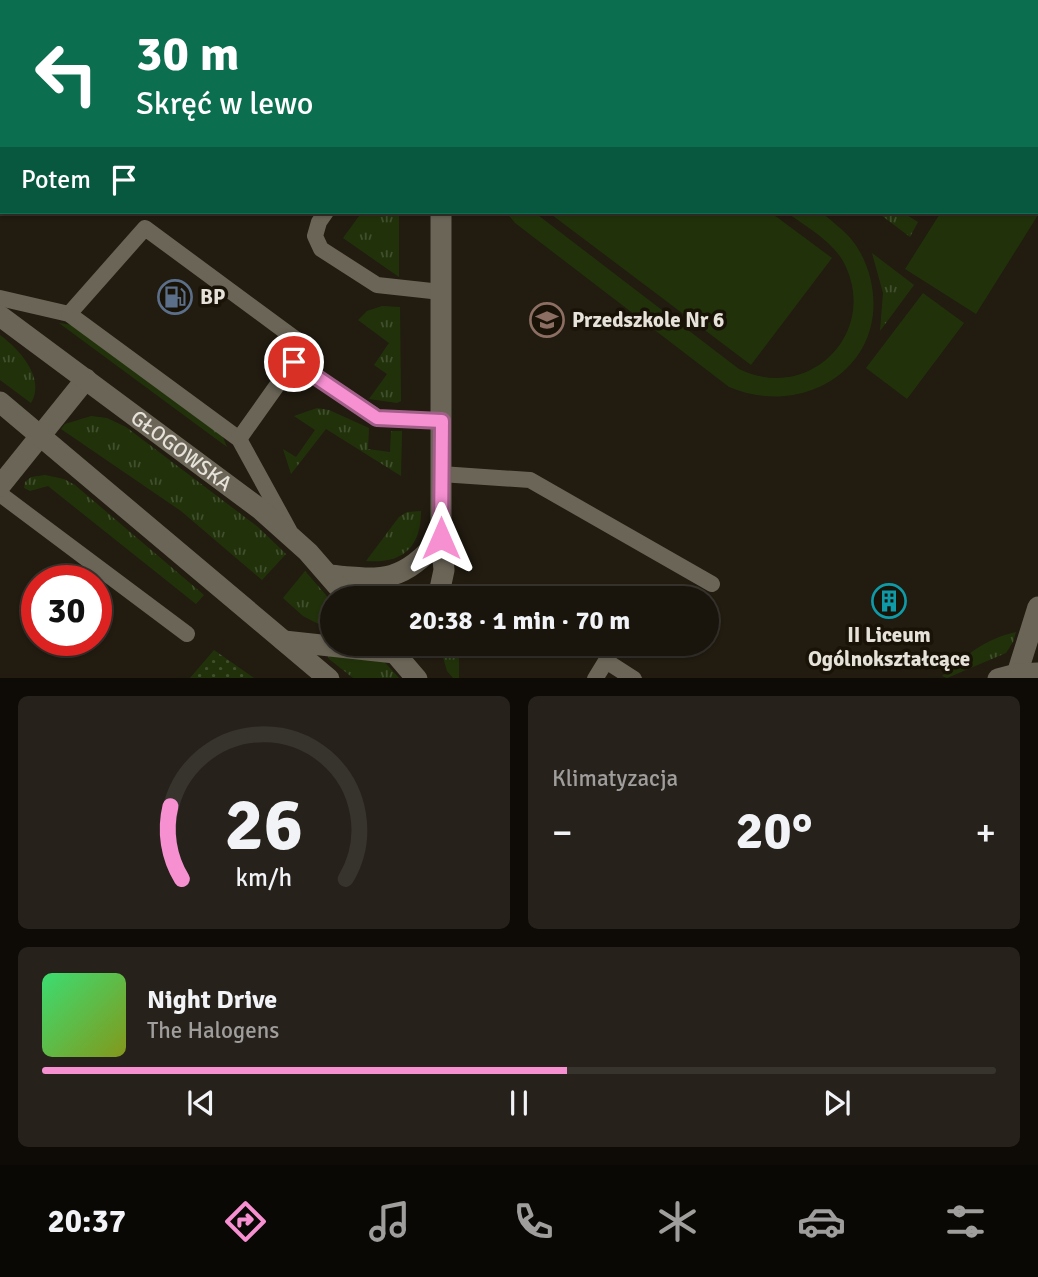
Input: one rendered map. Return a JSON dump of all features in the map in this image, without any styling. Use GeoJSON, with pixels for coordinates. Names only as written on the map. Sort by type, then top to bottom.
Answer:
{"type":"FeatureCollection","features":[{"type":"Feature","properties":{"kind":"main road"},"geometry":{"type":"LineString","coordinates":[[441,214],[441,538],[444,570],[441,586]]}},
{"type":"Feature","properties":{"kind":"main road","name":"GŁOGOWSKA"},"geometry":{"type":"LineString","coordinates":[[0,316],[202,464],[294,538],[338,586]]}},
{"type":"Feature","properties":{"kind":"main road"},"geometry":{"type":"LineString","coordinates":[[0,486],[86,379]]}},
{"type":"Feature","properties":{"kind":"main road"},"geometry":{"type":"LineString","coordinates":[[0,402],[329,678]]}},
{"type":"Feature","properties":{"kind":"main road"},"geometry":{"type":"LineString","coordinates":[[329,575],[386,578],[406,571],[421,561],[441,538]]}},
{"type":"Feature","properties":{"kind":"main road"},"geometry":{"type":"LineString","coordinates":[[1018,675],[1038,607]]}},
{"type":"Feature","properties":{"kind":"main road"},"geometry":{"type":"LineString","coordinates":[[284,641],[320,643]]}},
{"type":"Feature","properties":{"kind":"main road"},"geometry":{"type":"LineString","coordinates":[[402,656],[417,678]]}},
{"type":"Feature","properties":{"kind":"lane"},"geometry":{"type":"LineString","coordinates":[[325,214],[315,236],[321,248],[377,285],[441,292]]}},
{"type":"Feature","properties":{"kind":"lane"},"geometry":{"type":"LineString","coordinates":[[69,314],[145,228],[305,346],[239,439]]}},
{"type":"Feature","properties":{"kind":"lane"},"geometry":{"type":"LineString","coordinates":[[0,298],[69,314],[239,439],[294,538]]}},
{"type":"Feature","properties":{"kind":"lane"},"geometry":{"type":"LineString","coordinates":[[294,362],[377,418],[442,421]]}},
{"type":"Feature","properties":{"kind":"lane"},"geometry":{"type":"LineString","coordinates":[[441,474],[530,480],[712,584]]}},
{"type":"Feature","properties":{"kind":"lane"},"geometry":{"type":"LineString","coordinates":[[0,494],[187,634]]}},
{"type":"Feature","properties":{"kind":"lane"},"geometry":{"type":"LineString","coordinates":[[595,678],[606,661],[635,678]]}},
{"type":"Feature","properties":{"kind":"green space"},"geometry":{"type":"Polygon","coordinates":[[[361,214],[399,214],[399,277],[343,238],[361,214]]]}},
{"type":"Feature","properties":{"kind":"green space"},"geometry":{"type":"Polygon","coordinates":[[[508,214],[537,214],[739,369],[765,377],[791,377],[813,369],[832,354],[846,335],[853,312],[852,287],[838,253],[789,214],[822,214],[850,238],[865,263],[870,277],[873,308],[868,336],[855,359],[837,377],[813,390],[787,396],[758,395],[729,387],[515,223],[508,214]]]}},
{"type":"Feature","properties":{"kind":"green space"},"geometry":{"type":"Polygon","coordinates":[[[551,214],[773,214],[832,258],[751,365],[551,214]]]}},
{"type":"Feature","properties":{"kind":"green space"},"geometry":{"type":"Polygon","coordinates":[[[880,214],[905,214],[918,222],[910,237],[880,214]]]}},
{"type":"Feature","properties":{"kind":"green space"},"geometry":{"type":"Polygon","coordinates":[[[940,214],[1038,214],[976,314],[905,269],[940,214]]]}},
{"type":"Feature","properties":{"kind":"green space"},"geometry":{"type":"Polygon","coordinates":[[[872,253],[914,285],[880,331],[883,293],[872,253]]]}},
{"type":"Feature","properties":{"kind":"green space"},"geometry":{"type":"Polygon","coordinates":[[[923,293],[964,323],[907,399],[866,368],[923,293]]]}},
{"type":"Feature","properties":{"kind":"green space"},"geometry":{"type":"Polygon","coordinates":[[[382,306],[400,307],[401,401],[397,403],[369,399],[387,374],[374,365],[389,343],[358,320],[367,311],[382,306]]]}},
{"type":"Feature","properties":{"kind":"green space"},"geometry":{"type":"Polygon","coordinates":[[[59,323],[72,325],[222,435],[227,447],[59,323]]]}},
{"type":"Feature","properties":{"kind":"green space"},"geometry":{"type":"Polygon","coordinates":[[[0,335],[22,356],[33,374],[35,393],[31,403],[0,380],[0,335]]]}},
{"type":"Feature","properties":{"kind":"green space"},"geometry":{"type":"Polygon","coordinates":[[[317,408],[329,410],[369,428],[368,449],[390,452],[391,431],[402,431],[401,476],[326,429],[291,474],[283,449],[296,457],[315,430],[294,416],[317,408]]]}},
{"type":"Feature","properties":{"kind":"green space"},"geometry":{"type":"Polygon","coordinates":[[[91,416],[107,418],[126,427],[258,527],[286,554],[262,580],[181,511],[61,429],[65,424],[91,416]]]}},
{"type":"Feature","properties":{"kind":"green space"},"geometry":{"type":"Polygon","coordinates":[[[45,475],[64,479],[75,485],[204,595],[196,604],[48,486],[30,491],[24,488],[25,482],[31,477],[45,475]]]}},
{"type":"Feature","properties":{"kind":"green space"},"geometry":{"type":"Polygon","coordinates":[[[421,511],[418,534],[407,551],[390,560],[366,561],[399,517],[407,512],[421,511]]]}},
{"type":"Feature","properties":{"kind":"green space"},"geometry":{"type":"Polygon","coordinates":[[[305,571],[320,588],[320,625],[303,616],[283,598],[305,571]]]}},
{"type":"Feature","properties":{"kind":"green space"},"geometry":{"type":"Polygon","coordinates":[[[1016,632],[1006,653],[947,678],[942,676],[976,649],[1016,632]]]}},
{"type":"Feature","properties":{"kind":"green space"},"geometry":{"type":"Polygon","coordinates":[[[214,650],[254,678],[190,678],[214,650]]]}},
{"type":"Feature","properties":{"kind":"green space"},"geometry":{"type":"Polygon","coordinates":[[[328,656],[379,656],[399,678],[353,678],[328,656]]]}},
{"type":"Feature","properties":{"kind":"green space"},"geometry":{"type":"Polygon","coordinates":[[[443,656],[459,656],[459,678],[453,678],[447,671],[443,656]]]}},
{"type":"Feature","properties":{"kind":"place","name":"BP"},"geometry":{"type":"Point","coordinates":[175,297]}},
{"type":"Feature","properties":{"kind":"place","name":"Przedszkole Nr 6"},"geometry":{"type":"Point","coordinates":[547,320]}},
{"type":"Feature","properties":{"kind":"place","name":"II Liceum Ogólnokształcące"},"geometry":{"type":"Point","coordinates":[889,601]}},
{"type":"Feature","properties":{"kind":"route"},"geometry":{"type":"LineString","coordinates":[[294,362],[377,418],[442,421],[441,538]]}}]}
